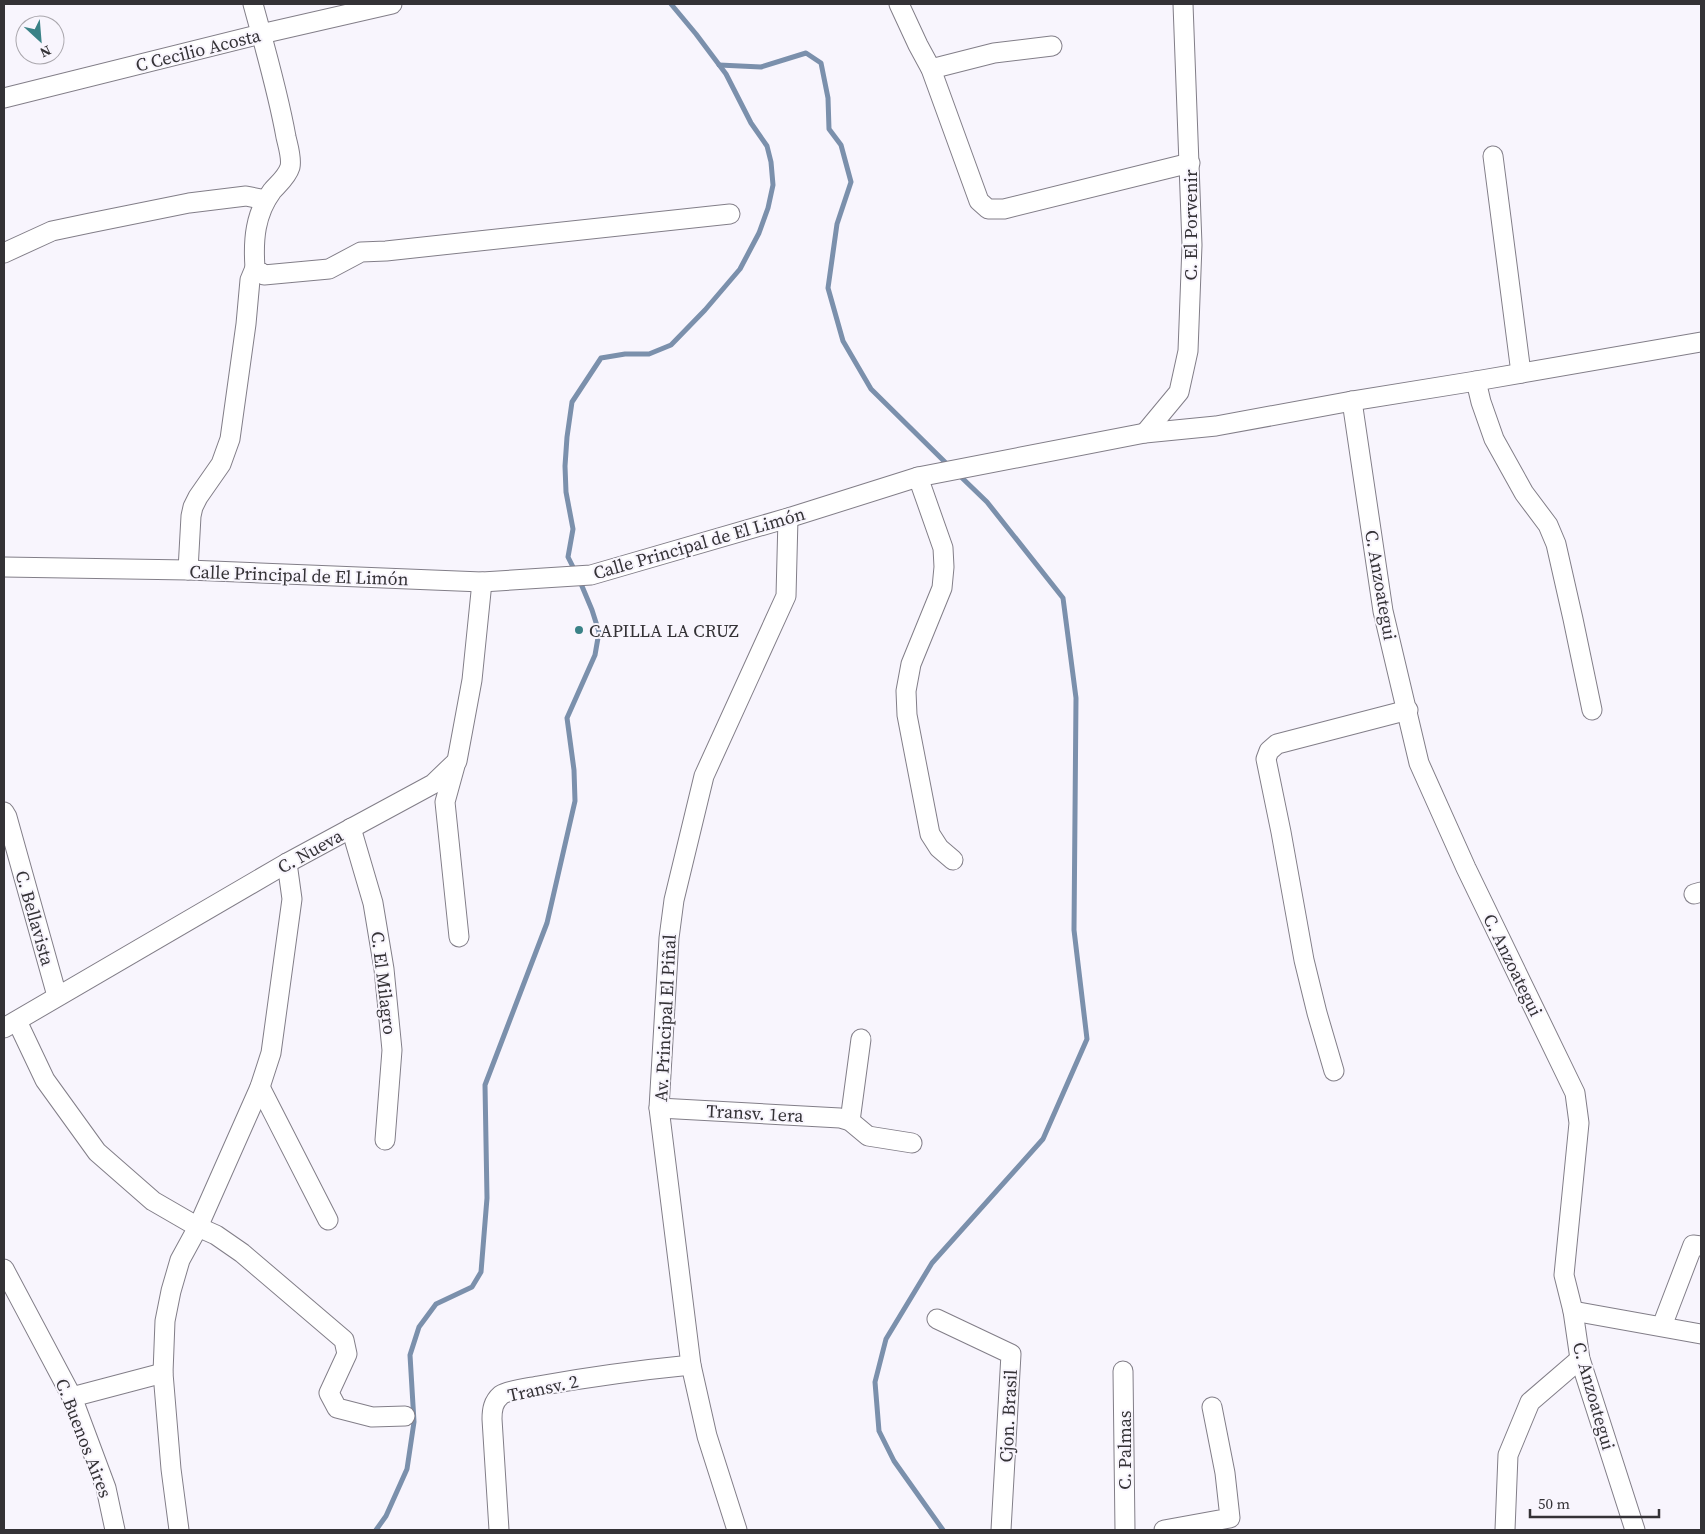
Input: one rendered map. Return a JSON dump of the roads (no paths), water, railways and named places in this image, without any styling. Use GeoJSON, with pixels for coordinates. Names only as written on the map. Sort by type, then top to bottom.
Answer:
{"type":"FeatureCollection","features":[{"type":"Feature","properties":{"kind":"street"},"geometry":{"type":"LineString","coordinates":[[188,570],[190,516],[198,497],[221,464],[230,438],[246,324],[250,280],[255,268],[254,244],[257,221],[266,200],[283,180],[290,167],[284,128],[253,4]]}},
{"type":"Feature","properties":{"kind":"street","name":"C Cecilio Acosta"},"geometry":{"type":"LineString","coordinates":[[4,98],[261,34],[392,4]]}},
{"type":"Feature","properties":{"kind":"street"},"geometry":{"type":"LineString","coordinates":[[900,4],[931,69],[979,201],[988,209],[1004,209],[1190,163]]}},
{"type":"Feature","properties":{"kind":"street","name":"C. El Porvenir"},"geometry":{"type":"LineString","coordinates":[[1145,433],[1179,392],[1188,351],[1192,245],[1183,4]]}},
{"type":"Feature","properties":{"kind":"street"},"geometry":{"type":"LineString","coordinates":[[931,69],[994,53],[1052,46]]}},
{"type":"Feature","properties":{"kind":"street"},"geometry":{"type":"LineString","coordinates":[[1493,156],[1521,374]]}},
{"type":"Feature","properties":{"kind":"street"},"geometry":{"type":"LineString","coordinates":[[4,253],[52,231],[90,222],[189,203],[246,196],[266,200]]}},
{"type":"Feature","properties":{"kind":"street"},"geometry":{"type":"LineString","coordinates":[[255,268],[264,275],[314,272],[329,269],[362,252],[730,214]]}},
{"type":"Feature","properties":{"kind":"street","name":"Calle Principal de El Limón"},"geometry":{"type":"LineString","coordinates":[[4,567],[188,570],[482,582],[589,576],[788,518],[918,477],[941,472],[1145,433],[1216,426],[1701,342]]}},
{"type":"Feature","properties":{"kind":"street"},"geometry":{"type":"LineString","coordinates":[[1476,381],[1494,439],[1524,493],[1548,525],[1556,544],[1592,710]]}},
{"type":"Feature","properties":{"kind":"street","name":"C. Anzoategui"},"geometry":{"type":"LineString","coordinates":[[1352,401],[1384,611],[1420,763],[1466,868],[1574,1093],[1579,1123],[1564,1275],[1573,1311],[1580,1359],[1635,1530]]}},
{"type":"Feature","properties":{"kind":"street"},"geometry":{"type":"LineString","coordinates":[[918,477],[942,548],[944,567],[942,588],[911,664],[906,691],[907,715],[930,834],[939,848],[953,860]]}},
{"type":"Feature","properties":{"kind":"street","name":"Av. Principal El Piñal"},"geometry":{"type":"LineString","coordinates":[[737,1530],[707,1436],[691,1365],[659,1108],[668,938],[674,900],[704,776],[786,596],[788,518]]}},
{"type":"Feature","properties":{"kind":"street"},"geometry":{"type":"LineString","coordinates":[[459,937],[444,802],[457,761],[472,680],[482,582]]}},
{"type":"Feature","properties":{"kind":"street"},"geometry":{"type":"LineString","coordinates":[[1334,1071],[1304,960],[1280,823],[1266,759],[1269,751],[1277,744],[1408,710]]}},
{"type":"Feature","properties":{"kind":"street","name":"C. Nueva"},"geometry":{"type":"LineString","coordinates":[[10,1024],[287,863],[433,784],[457,761]]}},
{"type":"Feature","properties":{"kind":"street","name":"C. Bellavista"},"geometry":{"type":"LineString","coordinates":[[4,812],[57,996]]}},
{"type":"Feature","properties":{"kind":"street","name":"C. El Milagro"},"geometry":{"type":"LineString","coordinates":[[350,828],[373,903],[384,969],[392,1050],[385,1140]]}},
{"type":"Feature","properties":{"kind":"street"},"geometry":{"type":"LineString","coordinates":[[179,1530],[171,1469],[163,1373],[165,1321],[180,1260],[198,1227],[260,1088],[271,1053],[292,899],[287,863]]}},
{"type":"Feature","properties":{"kind":"street"},"geometry":{"type":"LineString","coordinates":[[10,1024],[45,1080],[97,1152],[153,1201],[198,1227],[216,1235],[242,1253],[344,1340],[347,1354],[329,1393],[337,1408],[372,1417],[405,1416]]}},
{"type":"Feature","properties":{"kind":"street"},"geometry":{"type":"LineString","coordinates":[[861,1039],[850,1121],[868,1136],[912,1143]]}},
{"type":"Feature","properties":{"kind":"street"},"geometry":{"type":"LineString","coordinates":[[260,1088],[328,1220]]}},
{"type":"Feature","properties":{"kind":"street","name":"Transv. 1era"},"geometry":{"type":"LineString","coordinates":[[659,1108],[840,1118],[850,1121]]}},
{"type":"Feature","properties":{"kind":"street"},"geometry":{"type":"LineString","coordinates":[[1662,1326],[1693,1245],[1701,1246]]}},
{"type":"Feature","properties":{"kind":"street","name":"C. Buenos Aires"},"geometry":{"type":"LineString","coordinates":[[4,1270],[72,1397],[106,1488],[114,1530]]}},
{"type":"Feature","properties":{"kind":"street"},"geometry":{"type":"LineString","coordinates":[[1573,1311],[1701,1334]]}},
{"type":"Feature","properties":{"kind":"street","name":"Cjon. Brasil"},"geometry":{"type":"LineString","coordinates":[[936,1319],[1012,1354],[1001,1530]]}},
{"type":"Feature","properties":{"kind":"street"},"geometry":{"type":"LineString","coordinates":[[1505,1530],[1508,1455],[1530,1402],[1580,1359]]}},
{"type":"Feature","properties":{"kind":"street","name":"Transv. 2"},"geometry":{"type":"LineString","coordinates":[[499,1530],[492,1419],[493,1406],[502,1395],[514,1391],[597,1376],[691,1365]]}},
{"type":"Feature","properties":{"kind":"street","name":"C. Palmas"},"geometry":{"type":"LineString","coordinates":[[1123,1371],[1125,1530]]}},
{"type":"Feature","properties":{"kind":"street"},"geometry":{"type":"LineString","coordinates":[[72,1397],[163,1373]]}},
{"type":"Feature","properties":{"kind":"street"},"geometry":{"type":"LineString","coordinates":[[1164,1530],[1230,1518],[1225,1472],[1212,1408]]}},
{"type":"Feature","properties":{"kind":"waterway"},"geometry":{"type":"LineString","coordinates":[[575,571],[568,557],[573,529],[566,492],[565,466],[572,402],[601,358],[625,354],[649,354],[671,345],[705,310],[740,269],[759,233],[768,208],[773,185],[771,162],[767,146],[751,123],[726,74],[671,4]]}},
{"type":"Feature","properties":{"kind":"waterway"},"geometry":{"type":"LineString","coordinates":[[719,65],[761,67],[806,53],[821,63],[828,98],[829,129],[841,145],[851,182],[837,224],[828,288],[843,341],[871,389],[950,467]]}},
{"type":"Feature","properties":{"kind":"waterway"},"geometry":{"type":"LineString","coordinates":[[943,1530],[894,1461],[879,1431],[875,1382],[886,1339],[932,1263],[1043,1139],[1087,1039],[1074,930],[1076,698],[1063,598],[987,502],[958,474]]}},
{"type":"Feature","properties":{"kind":"waterway"},"geometry":{"type":"LineString","coordinates":[[376,1530],[386,1516],[407,1469],[414,1422],[410,1355],[419,1327],[436,1304],[472,1287],[481,1272],[487,1198],[485,1085],[547,923],[575,801],[574,770],[567,718],[595,655],[599,632],[579,579]]}},
{"type":"Feature","properties":{"kind":"place","name":"CAPILLA LA CRUZ"},"geometry":{"type":"Point","coordinates":[579,630]}}]}
